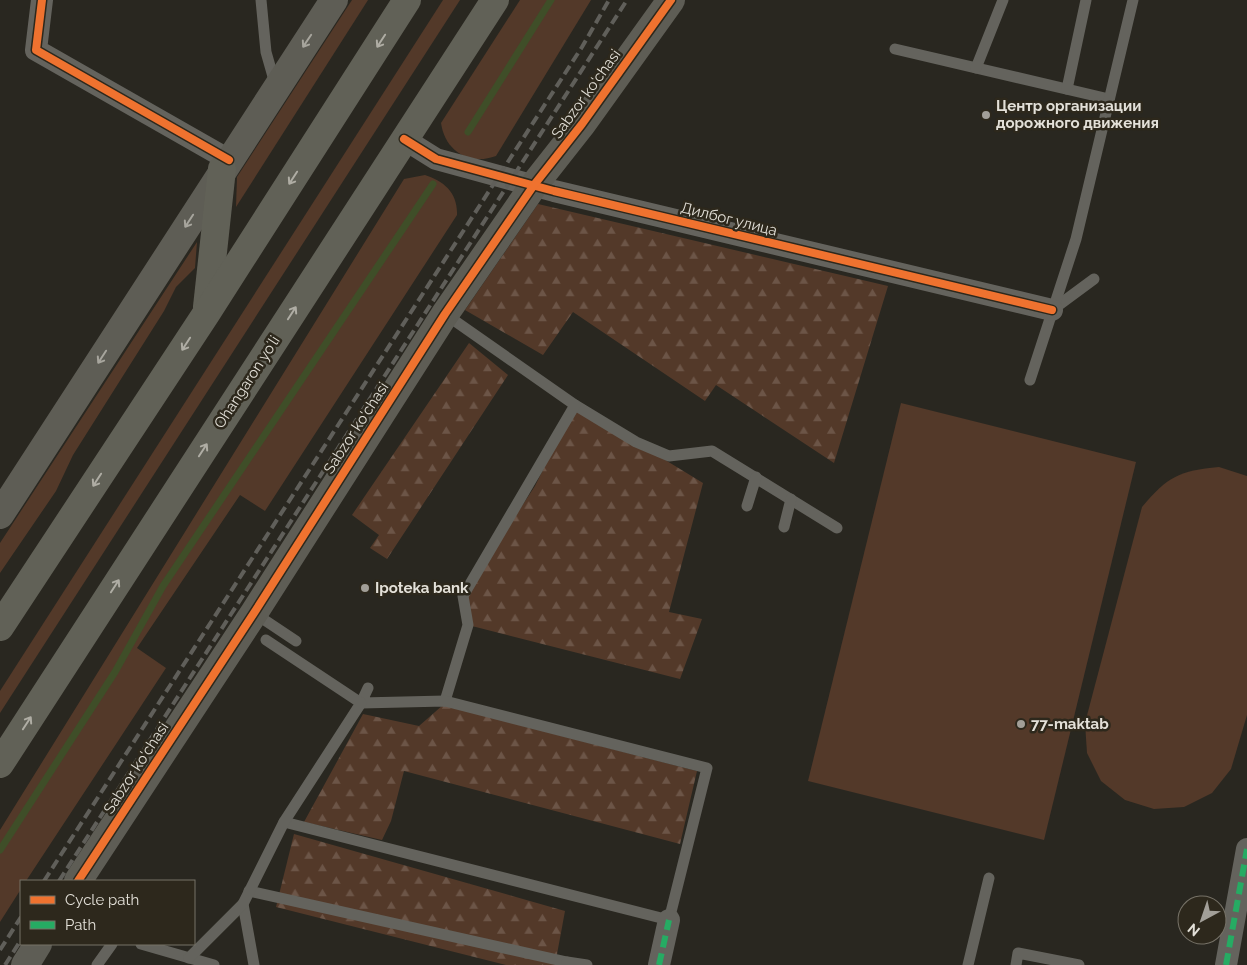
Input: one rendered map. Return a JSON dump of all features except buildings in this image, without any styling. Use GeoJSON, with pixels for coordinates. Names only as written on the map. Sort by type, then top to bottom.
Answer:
{"type":"FeatureCollection","features":[{"type":"Feature","properties":{"kind":"highway"},"geometry":{"type":"LineString","coordinates":[[0,627],[206,314],[407,0]]}},
{"type":"Feature","properties":{"kind":"highway","name":"Ohangaron yoʻli"},"geometry":{"type":"LineString","coordinates":[[0,764],[495,0]]}},
{"type":"Feature","properties":{"kind":"highway"},"geometry":{"type":"LineString","coordinates":[[206,314],[226,164]]}},
{"type":"Feature","properties":{"kind":"street"},"geometry":{"type":"LineString","coordinates":[[42,0],[36,50],[226,164]]}},
{"type":"Feature","properties":{"kind":"street"},"geometry":{"type":"LineString","coordinates":[[3,506],[334,0]]}},
{"type":"Feature","properties":{"kind":"street","name":"Sabzor ko'chasi"},"geometry":{"type":"LineString","coordinates":[[79,880],[254,612],[445,314],[534,185],[671,0]]}},
{"type":"Feature","properties":{"kind":"street","name":"Дилбог улица"},"geometry":{"type":"LineString","coordinates":[[404,139],[436,159],[534,185],[1052,310]]}},
{"type":"Feature","properties":{"kind":"street"},"geometry":{"type":"LineString","coordinates":[[1226,965],[1247,849]]}},
{"type":"Feature","properties":{"kind":"street"},"geometry":{"type":"LineString","coordinates":[[659,965],[669,920]]}},
{"type":"Feature","properties":{"kind":"street"},"geometry":{"type":"LineString","coordinates":[[25,965],[37,945]]}},
{"type":"Feature","properties":{"kind":"lane"},"geometry":{"type":"LineString","coordinates":[[261,0],[266,52],[276,87]]}},
{"type":"Feature","properties":{"kind":"lane"},"geometry":{"type":"LineString","coordinates":[[976,68],[1003,0]]}},
{"type":"Feature","properties":{"kind":"lane"},"geometry":{"type":"LineString","coordinates":[[1067,89],[1086,0]]}},
{"type":"Feature","properties":{"kind":"lane"},"geometry":{"type":"LineString","coordinates":[[1030,380],[1076,240],[1133,0]]}},
{"type":"Feature","properties":{"kind":"lane"},"geometry":{"type":"LineString","coordinates":[[895,49],[1109,99]]}},
{"type":"Feature","properties":{"kind":"lane"},"geometry":{"type":"LineString","coordinates":[[1052,310],[1094,279]]}},
{"type":"Feature","properties":{"kind":"lane"},"geometry":{"type":"LineString","coordinates":[[445,314],[575,406],[636,442],[669,456],[712,451],[838,528]]}},
{"type":"Feature","properties":{"kind":"lane"},"geometry":{"type":"LineString","coordinates":[[444,701],[468,625],[463,596],[575,406]]}},
{"type":"Feature","properties":{"kind":"lane"},"geometry":{"type":"LineString","coordinates":[[747,506],[756,477]]}},
{"type":"Feature","properties":{"kind":"lane"},"geometry":{"type":"LineString","coordinates":[[784,527],[791,499]]}},
{"type":"Feature","properties":{"kind":"lane"},"geometry":{"type":"LineString","coordinates":[[254,612],[296,641]]}},
{"type":"Feature","properties":{"kind":"lane"},"geometry":{"type":"LineString","coordinates":[[266,640],[361,703],[444,701],[707,768],[669,920],[284,822]]}},
{"type":"Feature","properties":{"kind":"lane"},"geometry":{"type":"LineString","coordinates":[[189,958],[243,904],[284,822],[361,703],[368,688]]}},
{"type":"Feature","properties":{"kind":"lane"},"geometry":{"type":"LineString","coordinates":[[968,965],[989,878]]}},
{"type":"Feature","properties":{"kind":"lane"},"geometry":{"type":"LineString","coordinates":[[249,891],[566,964],[587,965]]}},
{"type":"Feature","properties":{"kind":"lane"},"geometry":{"type":"LineString","coordinates":[[243,904],[254,965]]}},
{"type":"Feature","properties":{"kind":"lane"},"geometry":{"type":"LineString","coordinates":[[97,965],[111,945]]}},
{"type":"Feature","properties":{"kind":"lane"},"geometry":{"type":"LineString","coordinates":[[144,945],[214,965]]}},
{"type":"Feature","properties":{"kind":"lane"},"geometry":{"type":"LineString","coordinates":[[1016,965],[1018,953],[1078,965]]}},
{"type":"Feature","properties":{"kind":"green space"},"geometry":{"type":"Polygon","coordinates":[[[352,0],[368,0],[236,207],[237,177],[352,0]]]}},
{"type":"Feature","properties":{"kind":"green space"},"geometry":{"type":"Polygon","coordinates":[[[443,0],[460,0],[0,713],[0,691],[443,0]]]}},
{"type":"Feature","properties":{"kind":"green space"},"geometry":{"type":"Polygon","coordinates":[[[520,0],[591,0],[496,156],[486,159],[468,157],[460,154],[447,141],[441,123],[520,0]]]}},
{"type":"Feature","properties":{"kind":"green space"},"geometry":{"type":"Polygon","coordinates":[[[425,175],[444,184],[455,200],[457,215],[265,511],[240,495],[137,648],[166,668],[27,880],[20,880],[20,891],[0,922],[0,830],[404,179],[425,175]]]}},
{"type":"Feature","properties":{"kind":"green space"},"geometry":{"type":"Polygon","coordinates":[[[538,204],[888,286],[834,463],[716,385],[705,401],[573,312],[543,355],[465,310],[538,204]]]}},
{"type":"Feature","properties":{"kind":"green space"},"geometry":{"type":"Polygon","coordinates":[[[197,242],[195,268],[176,287],[164,311],[73,455],[56,491],[0,573],[0,543],[197,242]]]}},
{"type":"Feature","properties":{"kind":"green space"},"geometry":{"type":"Polygon","coordinates":[[[469,343],[508,375],[387,559],[370,548],[379,535],[352,515],[469,343]]]}},
{"type":"Feature","properties":{"kind":"green space"},"geometry":{"type":"Polygon","coordinates":[[[901,403],[1136,462],[1044,840],[808,781],[901,403]]]}},
{"type":"Feature","properties":{"kind":"green space"},"geometry":{"type":"Polygon","coordinates":[[[575,405],[703,483],[669,612],[702,619],[680,679],[468,625],[463,596],[535,486],[575,405]]]}},
{"type":"Feature","properties":{"kind":"green space"},"geometry":{"type":"Polygon","coordinates":[[[1219,467],[1247,476],[1247,715],[1231,769],[1212,793],[1184,807],[1154,809],[1125,800],[1101,781],[1087,753],[1085,723],[1142,507],[1159,488],[1175,477],[1184,473],[1219,467]]]}},
{"type":"Feature","properties":{"kind":"green space"},"geometry":{"type":"Polygon","coordinates":[[[443,705],[697,771],[680,844],[404,771],[391,821],[382,840],[304,822],[363,714],[419,726],[443,705]]]}},
{"type":"Feature","properties":{"kind":"green space"},"geometry":{"type":"Polygon","coordinates":[[[294,834],[565,911],[555,965],[506,965],[276,907],[294,834]]]}},
{"type":"Feature","properties":{"kind":"waterway"},"geometry":{"type":"LineString","coordinates":[[468,132],[551,0]]}},
{"type":"Feature","properties":{"kind":"waterway"},"geometry":{"type":"LineString","coordinates":[[0,850],[115,672],[163,586],[433,184]]}},
{"type":"Feature","properties":{"kind":"railway"},"geometry":{"type":"LineString","coordinates":[[45,880],[582,47],[609,0]]}},
{"type":"Feature","properties":{"kind":"railway"},"geometry":{"type":"LineString","coordinates":[[60,880],[627,0]]}},
{"type":"Feature","properties":{"kind":"railway"},"geometry":{"type":"LineString","coordinates":[[0,950],[20,919]]}},
{"type":"Feature","properties":{"kind":"railway"},"geometry":{"type":"LineString","coordinates":[[5,965],[20,942]]}},
{"type":"Feature","properties":{"kind":"marked path"},"geometry":{"type":"LineString","coordinates":[[1226,965],[1247,849]]}},
{"type":"Feature","properties":{"kind":"marked path"},"geometry":{"type":"LineString","coordinates":[[659,965],[669,920]]}},
{"type":"Feature","properties":{"kind":"cycle path"},"geometry":{"type":"LineString","coordinates":[[42,0],[36,50],[229,160]]}},
{"type":"Feature","properties":{"kind":"cycle path"},"geometry":{"type":"LineString","coordinates":[[79,880],[254,613],[445,314],[534,185],[582,124],[671,0]]}},
{"type":"Feature","properties":{"kind":"cycle path"},"geometry":{"type":"LineString","coordinates":[[404,139],[436,159],[554,191],[1052,310]]}},
{"type":"Feature","properties":{"kind":"place","name":"Центр организации дорожного движения"},"geometry":{"type":"Point","coordinates":[986,115]}},
{"type":"Feature","properties":{"kind":"place","name":"Ipoteka bank"},"geometry":{"type":"Point","coordinates":[365,588]}},
{"type":"Feature","properties":{"kind":"place","name":"77-maktab"},"geometry":{"type":"Point","coordinates":[1021,724]}}]}
